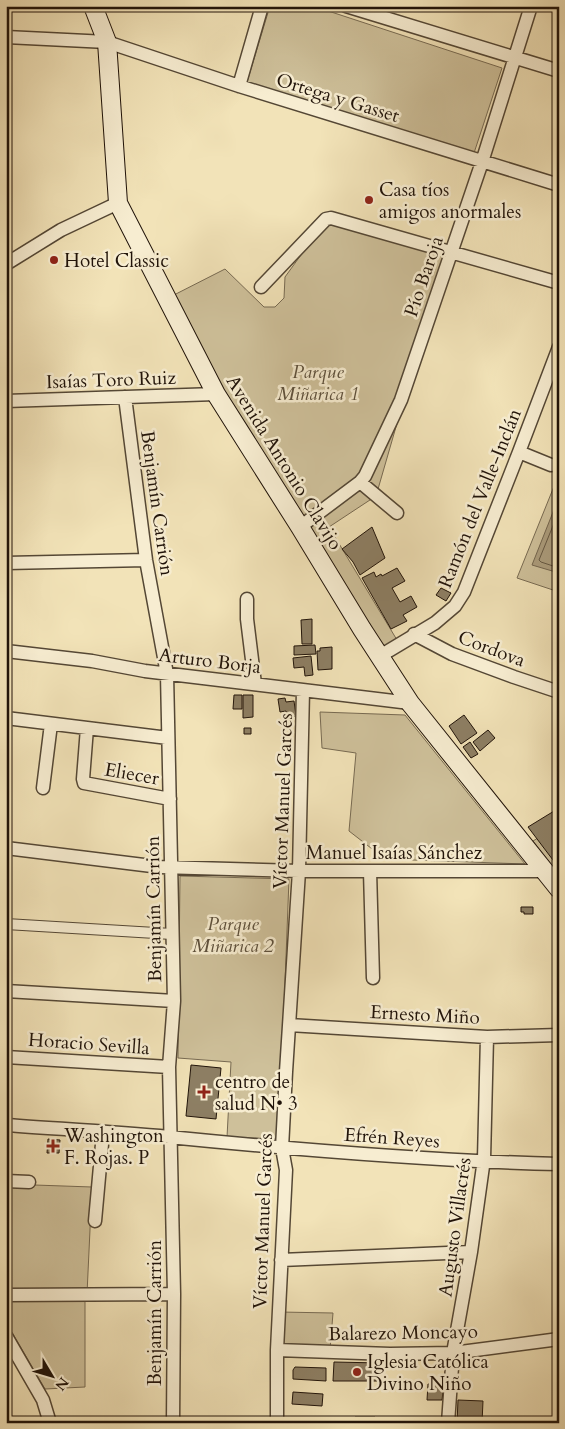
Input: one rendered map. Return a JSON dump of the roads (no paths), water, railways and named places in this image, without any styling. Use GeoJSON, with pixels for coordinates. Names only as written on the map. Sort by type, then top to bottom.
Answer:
{"type":"FeatureCollection","features":[{"type":"Feature","properties":{"kind":"main road","name":"Avenida Antonio Clavijo"},"geometry":{"type":"LineString","coordinates":[[93,6],[106,42],[118,203],[216,394],[410,703],[559,889]]}},
{"type":"Feature","properties":{"kind":"street"},"geometry":{"type":"LineString","coordinates":[[239,86],[262,6]]}},
{"type":"Feature","properties":{"kind":"street"},"geometry":{"type":"LineString","coordinates":[[346,6],[559,71]]}},
{"type":"Feature","properties":{"kind":"street","name":"Pío Baroja"},"geometry":{"type":"LineString","coordinates":[[300,527],[360,482],[365,476],[401,400],[482,162],[531,6]]}},
{"type":"Feature","properties":{"kind":"street","name":"Ortega y Gasset"},"geometry":{"type":"LineString","coordinates":[[6,37],[106,42],[239,86],[482,162],[559,184]]}},
{"type":"Feature","properties":{"kind":"street"},"geometry":{"type":"LineString","coordinates":[[6,264],[61,230],[118,203]]}},
{"type":"Feature","properties":{"kind":"street"},"geometry":{"type":"LineString","coordinates":[[260,287],[326,219],[331,218],[559,284]]}},
{"type":"Feature","properties":{"kind":"street","name":"Ramón del Valle-Inclán"},"geometry":{"type":"LineString","coordinates":[[380,656],[435,622],[455,606],[464,592],[559,347]]}},
{"type":"Feature","properties":{"kind":"street","name":"Isaías Toro Ruiz"},"geometry":{"type":"LineString","coordinates":[[6,401],[216,394]]}},
{"type":"Feature","properties":{"kind":"street","name":"Benjamín Carrión"},"geometry":{"type":"LineString","coordinates":[[125,397],[146,560],[167,674],[174,1001],[169,1067],[174,1294],[173,1423]]}},
{"type":"Feature","properties":{"kind":"street"},"geometry":{"type":"LineString","coordinates":[[519,452],[551,465]]}},
{"type":"Feature","properties":{"kind":"street"},"geometry":{"type":"LineString","coordinates":[[360,482],[397,513]]}},
{"type":"Feature","properties":{"kind":"street"},"geometry":{"type":"LineString","coordinates":[[6,563],[146,560]]}},
{"type":"Feature","properties":{"kind":"street"},"geometry":{"type":"LineString","coordinates":[[246,599],[246,619],[255,684]]}},
{"type":"Feature","properties":{"kind":"street","name":"Cordova"},"geometry":{"type":"LineString","coordinates":[[414,634],[452,654],[559,692]]}},
{"type":"Feature","properties":{"kind":"street","name":"Arturo Borja"},"geometry":{"type":"LineString","coordinates":[[6,651],[92,661],[167,674],[410,703]]}},
{"type":"Feature","properties":{"kind":"street","name":"Víctor Manuel Garcés"},"geometry":{"type":"LineString","coordinates":[[277,1423],[277,1350],[286,1170],[282,1148],[299,871],[303,690]]}},
{"type":"Feature","properties":{"kind":"street"},"geometry":{"type":"LineString","coordinates":[[6,718],[168,738]]}},
{"type":"Feature","properties":{"kind":"street"},"geometry":{"type":"LineString","coordinates":[[43,788],[51,724]]}},
{"type":"Feature","properties":{"kind":"street","name":"Eliecer"},"geometry":{"type":"LineString","coordinates":[[88,728],[84,783],[170,798]]}},
{"type":"Feature","properties":{"kind":"street","name":"Manuel Isaías Sánchez"},"geometry":{"type":"LineString","coordinates":[[6,848],[170,867],[299,871],[544,871]]}},
{"type":"Feature","properties":{"kind":"street"},"geometry":{"type":"LineString","coordinates":[[370,871],[373,978]]}},
{"type":"Feature","properties":{"kind":"street"},"geometry":{"type":"LineString","coordinates":[[6,924],[172,934]]}},
{"type":"Feature","properties":{"kind":"street"},"geometry":{"type":"LineString","coordinates":[[6,991],[174,1001]]}},
{"type":"Feature","properties":{"kind":"street","name":"Ernesto Miño"},"geometry":{"type":"LineString","coordinates":[[289,1025],[487,1037],[559,1035]]}},
{"type":"Feature","properties":{"kind":"street","name":"Augusto Villacrés"},"geometry":{"type":"LineString","coordinates":[[448,1423],[453,1353],[471,1252],[484,1162],[487,1037]]}},
{"type":"Feature","properties":{"kind":"street","name":"Horacio Sevilla"},"geometry":{"type":"LineString","coordinates":[[6,1057],[169,1067]]}},
{"type":"Feature","properties":{"kind":"street","name":"Efrén Reyes"},"geometry":{"type":"LineString","coordinates":[[6,1125],[170,1137],[282,1148],[484,1162],[559,1164]]}},
{"type":"Feature","properties":{"kind":"street"},"geometry":{"type":"LineString","coordinates":[[95,1221],[103,1133]]}},
{"type":"Feature","properties":{"kind":"street"},"geometry":{"type":"LineString","coordinates":[[6,1181],[29,1182]]}},
{"type":"Feature","properties":{"kind":"street"},"geometry":{"type":"LineString","coordinates":[[281,1260],[471,1252]]}},
{"type":"Feature","properties":{"kind":"street"},"geometry":{"type":"LineString","coordinates":[[6,1295],[174,1294]]}},
{"type":"Feature","properties":{"kind":"street"},"geometry":{"type":"LineString","coordinates":[[6,1336],[43,1400],[50,1423]]}},
{"type":"Feature","properties":{"kind":"street","name":"Balarezo Moncayo"},"geometry":{"type":"LineString","coordinates":[[277,1350],[390,1354],[453,1353],[559,1339]]}},
{"type":"Feature","properties":{"kind":"water"},"geometry":{"type":"Polygon","coordinates":[[[559,497],[559,573],[532,565],[559,497]]]}},
{"type":"Feature","properties":{"kind":"place","name":"Casa tíos amigos anormales"},"geometry":{"type":"Point","coordinates":[369,200]}},
{"type":"Feature","properties":{"kind":"place","name":"Hotel Classic"},"geometry":{"type":"Point","coordinates":[54,260]}},
{"type":"Feature","properties":{"kind":"place","name":"centro de salud N• 3"},"geometry":{"type":"Point","coordinates":[204,1092]}},
{"type":"Feature","properties":{"kind":"place","name":"Washington F. Rojas. P"},"geometry":{"type":"Point","coordinates":[53,1146]}},
{"type":"Feature","properties":{"kind":"place","name":"Iglesia Católica Divino Niño"},"geometry":{"type":"Point","coordinates":[357,1372]}},
{"type":"Feature","properties":{"kind":"park label","name":"Parque Miñarica 1"},"geometry":{"type":"Point","coordinates":[318,382]}},
{"type":"Feature","properties":{"kind":"park label","name":"Parque Miñarica 2"},"geometry":{"type":"Point","coordinates":[233,934]}}]}
